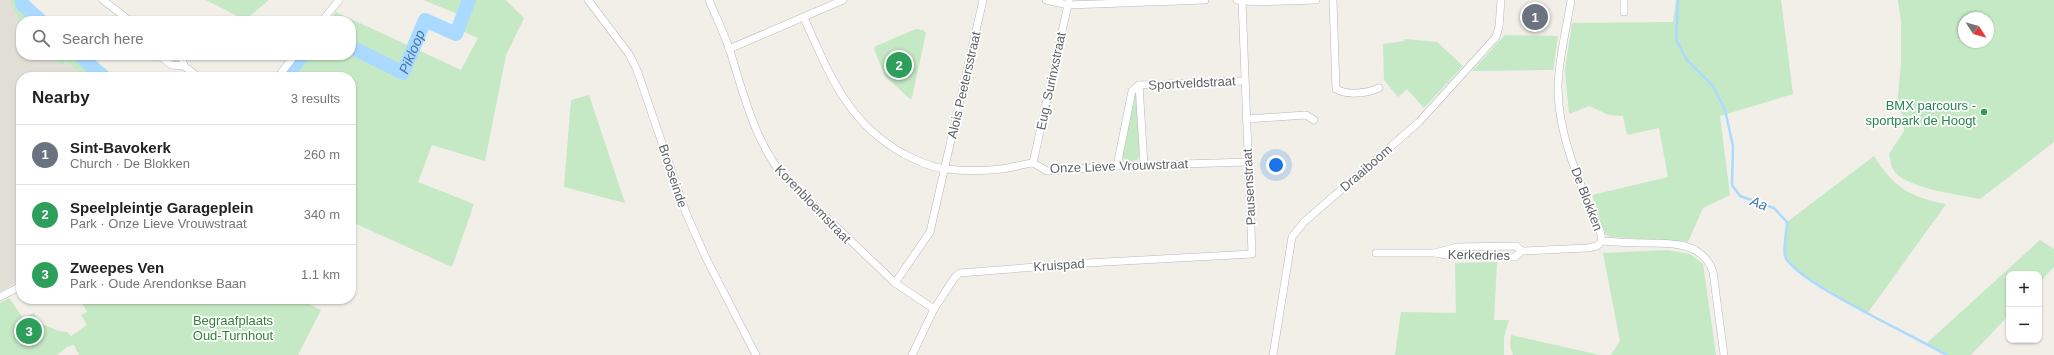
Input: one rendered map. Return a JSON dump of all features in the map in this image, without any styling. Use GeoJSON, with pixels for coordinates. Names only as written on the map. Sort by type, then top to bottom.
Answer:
{"type":"FeatureCollection","features":[{"type":"Feature","properties":{"kind":"street"},"geometry":{"type":"LineString","coordinates":[[103,0],[124,16]]}},
{"type":"Feature","properties":{"kind":"street"},"geometry":{"type":"LineString","coordinates":[[326,16],[339,0]]}},
{"type":"Feature","properties":{"kind":"street","name":"Brooseinde"},"geometry":{"type":"LineString","coordinates":[[588,0],[629,54],[637,70],[686,213],[706,258],[756,355]]}},
{"type":"Feature","properties":{"kind":"street","name":"Korenbloemstraat"},"geometry":{"type":"LineString","coordinates":[[708,0],[729,49],[760,141],[771,160],[783,176],[827,220],[895,283],[934,309]]}},
{"type":"Feature","properties":{"kind":"street"},"geometry":{"type":"LineString","coordinates":[[729,49],[843,0]]}},
{"type":"Feature","properties":{"kind":"street","name":"Alois Peetersstraat"},"geometry":{"type":"LineString","coordinates":[[895,283],[930,232],[983,0]]}},
{"type":"Feature","properties":{"kind":"street"},"geometry":{"type":"LineString","coordinates":[[1046,0],[1069,2],[1205,0]]}},
{"type":"Feature","properties":{"kind":"street"},"geometry":{"type":"LineString","coordinates":[[1241,0],[1316,0]]}},
{"type":"Feature","properties":{"kind":"street","name":"Pausenstraat"},"geometry":{"type":"LineString","coordinates":[[1241,0],[1252,254]]}},
{"type":"Feature","properties":{"kind":"street"},"geometry":{"type":"LineString","coordinates":[[1333,0],[1336,89],[1346,92],[1370,92],[1379,88]]}},
{"type":"Feature","properties":{"kind":"street","name":"Draaiboom"},"geometry":{"type":"LineString","coordinates":[[1274,355],[1292,237],[1304,222],[1420,122],[1496,37],[1499,27],[1501,0]]}},
{"type":"Feature","properties":{"kind":"street","name":"De Blokken"},"geometry":{"type":"LineString","coordinates":[[1571,0],[1558,87],[1560,104],[1565,133],[1574,168],[1600,230],[1602,241],[1679,244],[1692,248],[1702,254],[1710,262],[1713,272],[1724,355]]}},
{"type":"Feature","properties":{"kind":"street"},"geometry":{"type":"LineString","coordinates":[[1624,0],[1624,12]]}},
{"type":"Feature","properties":{"kind":"street","name":"Eug. Surinxstraat"},"geometry":{"type":"LineString","coordinates":[[1033,163],[1069,2]]}},
{"type":"Feature","properties":{"kind":"street","name":"Onze Lieve Vrouwstraat"},"geometry":{"type":"LineString","coordinates":[[804,18],[839,92],[859,120],[873,134],[897,150],[912,158],[945,169],[1002,169],[1033,163],[1047,172],[1117,166],[1248,162]]}},
{"type":"Feature","properties":{"kind":"street"},"geometry":{"type":"LineString","coordinates":[[165,60],[171,65],[184,66],[192,72]]}},
{"type":"Feature","properties":{"kind":"street"},"geometry":{"type":"LineString","coordinates":[[182,60],[184,66]]}},
{"type":"Feature","properties":{"kind":"street"},"geometry":{"type":"LineString","coordinates":[[282,72],[291,60]]}},
{"type":"Feature","properties":{"kind":"street","name":"Sportveldstraat"},"geometry":{"type":"LineString","coordinates":[[1117,166],[1132,91],[1139,85],[1244,81]]}},
{"type":"Feature","properties":{"kind":"street","name":"Sportveldstraat"},"geometry":{"type":"LineString","coordinates":[[1139,85],[1144,165]]}},
{"type":"Feature","properties":{"kind":"street"},"geometry":{"type":"LineString","coordinates":[[1246,119],[1306,116],[1314,120]]}},
{"type":"Feature","properties":{"kind":"street","name":"Kerkedries"},"geometry":{"type":"LineString","coordinates":[[1376,253],[1435,253],[1458,257],[1515,257],[1522,251],[1587,248],[1597,246],[1602,241]]}},
{"type":"Feature","properties":{"kind":"street","name":"Kerkedries"},"geometry":{"type":"LineString","coordinates":[[1435,253],[1457,247],[1516,246],[1522,251]]}},
{"type":"Feature","properties":{"kind":"street","name":"Kruispad"},"geometry":{"type":"LineString","coordinates":[[912,355],[934,309],[955,277],[960,273],[1087,262],[1252,254]]}},
{"type":"Feature","properties":{"kind":"street"},"geometry":{"type":"LineString","coordinates":[[0,297],[16,289]]}},
{"type":"Feature","properties":{"kind":"shaded area"},"geometry":{"type":"Polygon","coordinates":[[[0,0],[10,0],[17,16],[16,60],[54,60],[61,66],[67,62],[80,72],[16,72],[16,283],[0,292],[0,0]]]}},
{"type":"Feature","properties":{"kind":"green space"},"geometry":{"type":"Polygon","coordinates":[[[10,0],[22,0],[22,4],[36,16],[17,16],[10,0]]]}},
{"type":"Feature","properties":{"kind":"green space"},"geometry":{"type":"Polygon","coordinates":[[[206,0],[269,0],[250,16],[237,16],[206,0]]]}},
{"type":"Feature","properties":{"kind":"green space"},"geometry":{"type":"Polygon","coordinates":[[[423,0],[506,0],[524,18],[506,55],[485,161],[432,145],[418,182],[474,204],[452,267],[356,224],[356,72],[292,72],[302,60],[356,60],[356,21],[461,70],[478,38],[455,28],[460,15],[423,0]]]}},
{"type":"Feature","properties":{"kind":"green space"},"geometry":{"type":"Polygon","coordinates":[[[1676,0],[1781,0],[1793,94],[1720,116],[1730,195],[1703,208],[1688,242],[1611,237],[1606,235],[1592,195],[1668,177],[1659,128],[1627,135],[1623,116],[1609,115],[1589,106],[1569,114],[1565,70],[1572,23],[1673,22],[1676,0]]]}},
{"type":"Feature","properties":{"kind":"green space"},"geometry":{"type":"Polygon","coordinates":[[[1898,0],[2054,0],[2054,142],[1980,199],[1933,190],[1908,181],[1899,176],[1893,169],[1889,154],[1904,131],[1904,118],[1897,106],[1901,64],[1901,22],[1898,0]]]}},
{"type":"Feature","properties":{"kind":"green space"},"geometry":{"type":"Polygon","coordinates":[[[336,12],[345,16],[333,16],[336,12]]]}},
{"type":"Feature","properties":{"kind":"green space"},"geometry":{"type":"Polygon","coordinates":[[[916,29],[923,30],[926,33],[912,98],[910,99],[885,76],[874,49],[876,46],[916,29]]]}},
{"type":"Feature","properties":{"kind":"green space"},"geometry":{"type":"Polygon","coordinates":[[[1505,35],[1558,36],[1553,70],[1472,71],[1505,35]]]}},
{"type":"Feature","properties":{"kind":"green space"},"geometry":{"type":"Polygon","coordinates":[[[1405,39],[1437,42],[1463,66],[1424,108],[1407,89],[1398,97],[1384,80],[1383,44],[1404,41],[1405,39]]]}},
{"type":"Feature","properties":{"kind":"green space"},"geometry":{"type":"Polygon","coordinates":[[[54,60],[86,60],[99,72],[80,72],[67,62],[61,66],[54,60]]]}},
{"type":"Feature","properties":{"kind":"green space"},"geometry":{"type":"Polygon","coordinates":[[[1136,93],[1140,155],[1137,160],[1128,162],[1122,157],[1136,93]]]}},
{"type":"Feature","properties":{"kind":"green space"},"geometry":{"type":"Polygon","coordinates":[[[589,95],[625,203],[564,187],[571,100],[589,95]]]}},
{"type":"Feature","properties":{"kind":"green space"},"geometry":{"type":"Polygon","coordinates":[[[1874,156],[1889,176],[1904,189],[1922,198],[1946,204],[1867,314],[1795,269],[1785,256],[1787,222],[1874,156]]]}},
{"type":"Feature","properties":{"kind":"green space"},"geometry":{"type":"Polygon","coordinates":[[[2040,240],[2054,249],[2054,267],[2042,280],[2042,271],[2006,271],[2006,318],[1971,355],[1946,355],[1927,343],[2040,240]]]}},
{"type":"Feature","properties":{"kind":"green space"},"geometry":{"type":"Polygon","coordinates":[[[1668,250],[1690,254],[1703,264],[1716,355],[1611,355],[1620,341],[1603,253],[1668,250]]]}},
{"type":"Feature","properties":{"kind":"green space"},"geometry":{"type":"Polygon","coordinates":[[[1497,262],[1494,320],[1509,320],[1504,337],[1504,355],[1395,355],[1401,312],[1456,313],[1455,263],[1497,262]]]}},
{"type":"Feature","properties":{"kind":"green space","name":"Begraafplaats Oud-Turnhout"},"geometry":{"type":"Polygon","coordinates":[[[9,298],[23,318],[34,313],[40,323],[56,330],[67,332],[71,336],[87,325],[81,315],[87,312],[83,304],[308,304],[321,310],[298,355],[79,355],[74,345],[67,347],[57,355],[0,355],[0,303],[9,298]]]}},
{"type":"Feature","properties":{"kind":"green space"},"geometry":{"type":"Polygon","coordinates":[[[1511,335],[1600,355],[1513,355],[1510,346],[1511,335]]]}},
{"type":"Feature","properties":{"kind":"waterway","name":"Pikloop"},"geometry":{"type":"LineString","coordinates":[[22,0],[22,4],[35,16]]}},
{"type":"Feature","properties":{"kind":"waterway","name":"Pikloop"},"geometry":{"type":"LineString","coordinates":[[356,50],[403,73],[425,20],[456,34],[469,0]]}},
{"type":"Feature","properties":{"kind":"waterway","name":"Aa"},"geometry":{"type":"LineString","coordinates":[[1678,0],[1676,40],[1687,60],[1713,86],[1725,110],[1733,146],[1732,185],[1740,196],[1774,208],[1787,222],[1784,249],[1785,256],[1793,267],[1832,294],[1946,355]]}},
{"type":"Feature","properties":{"kind":"waterway","name":"Pikloop"},"geometry":{"type":"LineString","coordinates":[[85,60],[98,72]]}},
{"type":"Feature","properties":{"kind":"waterway","name":"Pikloop"},"geometry":{"type":"LineString","coordinates":[[289,72],[299,60]]}},
{"type":"Feature","properties":{"kind":"place","name":"Sint-Bavokerk"},"geometry":{"type":"Point","coordinates":[1535,17]}},
{"type":"Feature","properties":{"kind":"place","name":"Speelpleintje Garageplein"},"geometry":{"type":"Point","coordinates":[899,65]}},
{"type":"Feature","properties":{"kind":"place","name":"BMX parcours - sportpark de Hoogt"},"geometry":{"type":"Point","coordinates":[1984,112]}},
{"type":"Feature","properties":{"kind":"place","name":"Zweepes Ven"},"geometry":{"type":"Point","coordinates":[29,331]}}]}
